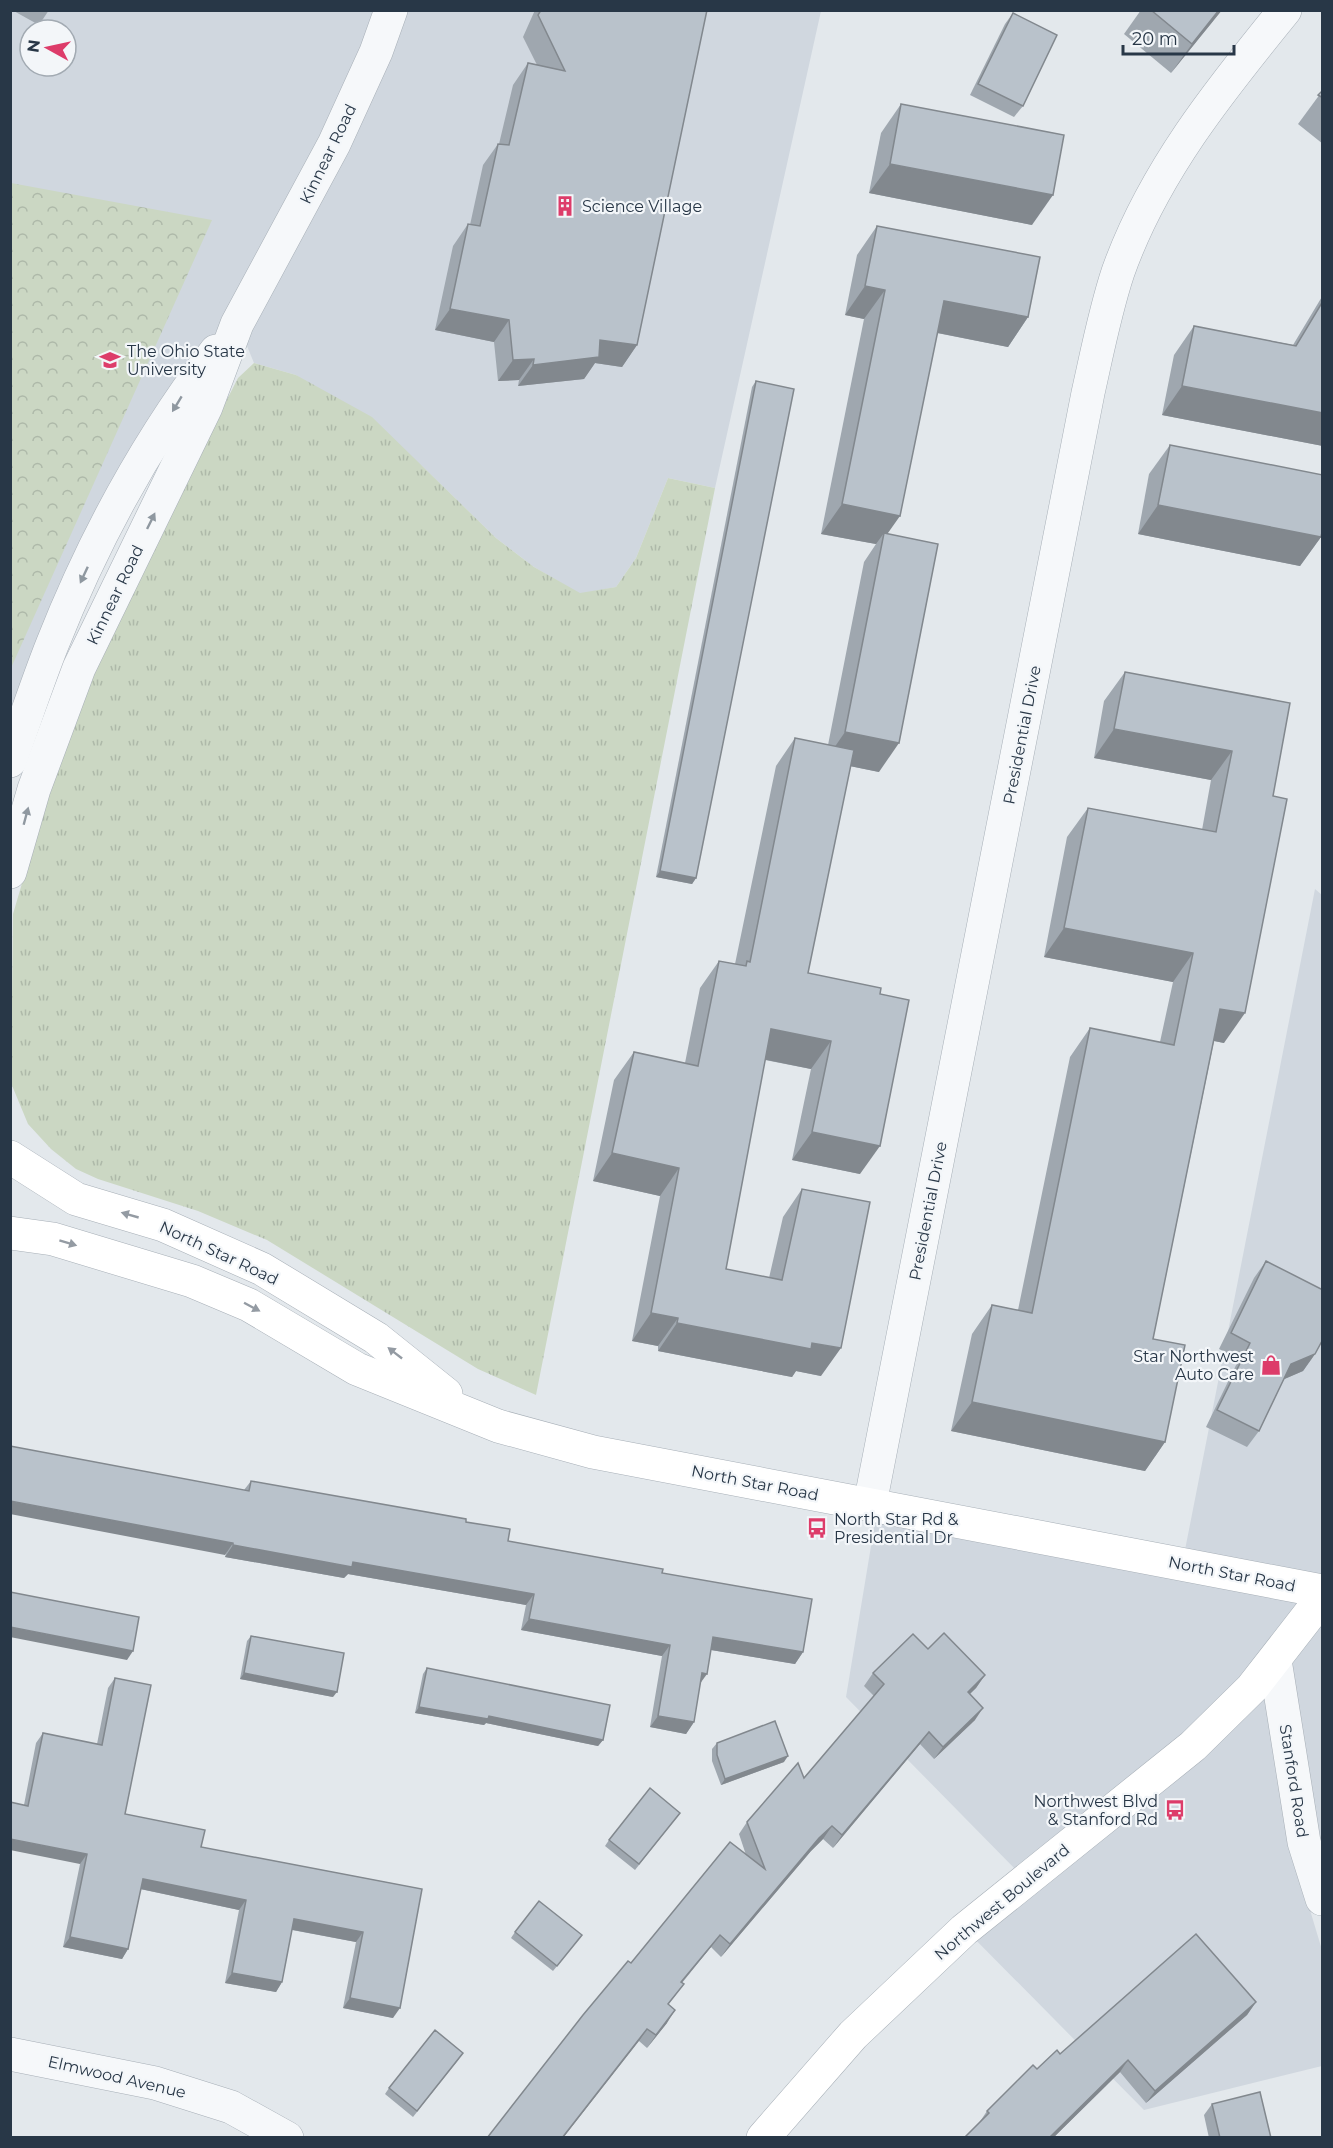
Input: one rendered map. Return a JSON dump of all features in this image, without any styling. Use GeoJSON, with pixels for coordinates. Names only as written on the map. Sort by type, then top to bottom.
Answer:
{"type":"FeatureCollection","features":[{"type":"Feature","properties":{"kind":"street","name":"Kinnear Road"},"geometry":{"type":"LineString","coordinates":[[10,873],[34,789],[79,668],[206,407],[237,324],[334,144],[376,52],[391,10]]}},
{"type":"Feature","properties":{"kind":"street","name":"Presidential Drive"},"geometry":{"type":"LineString","coordinates":[[870,1504],[1088,393],[1118,273],[1143,210],[1178,151],[1228,81],[1285,10]]}},
{"type":"Feature","properties":{"kind":"street","name":"Kinnear Road"},"geometry":{"type":"LineString","coordinates":[[10,761],[52,644],[116,506],[182,396],[237,324]]}},
{"type":"Feature","properties":{"kind":"street","name":"North Star Road"},"geometry":{"type":"LineString","coordinates":[[10,1157],[76,1199],[163,1225],[262,1269],[376,1338],[474,1415]]}},
{"type":"Feature","properties":{"kind":"street","name":"North Star Road"},"geometry":{"type":"LineString","coordinates":[[10,1233],[53,1239],[192,1281],[249,1305],[357,1369],[533,1437],[593,1452],[1323,1591]]}},
{"type":"Feature","properties":{"kind":"street","name":"Northwest Boulevard"},"geometry":{"type":"LineString","coordinates":[[763,2138],[853,2034],[964,1930],[1193,1746],[1252,1688],[1323,1598]]}},
{"type":"Feature","properties":{"kind":"street","name":"Stanford Road"},"geometry":{"type":"LineString","coordinates":[[1275,1660],[1304,1842],[1323,1899]]}},
{"type":"Feature","properties":{"kind":"street","name":"Elmwood Avenue"},"geometry":{"type":"LineString","coordinates":[[10,2054],[155,2083],[231,2107],[287,2138]]}},
{"type":"Feature","properties":{"kind":"shaded area"},"geometry":{"type":"Polygon","coordinates":[[[11,11],[821,11],[715,488],[668,478],[636,558],[616,587],[580,594],[534,567],[496,538],[423,467],[296,375],[254,363],[238,324],[182,396],[11,761],[11,11]]]}},
{"type":"Feature","properties":{"kind":"shaded area"},"geometry":{"type":"Polygon","coordinates":[[[1315,889],[1322,895],[1322,1889],[1304,1890],[1322,1950],[1322,2066],[1144,2110],[959,1923],[1021,1875],[846,1697],[879,1498],[1184,1555],[1315,889]]]}},
{"type":"Feature","properties":{"kind":"green space"},"geometry":{"type":"Polygon","coordinates":[[[10,183],[212,220],[11,668],[10,183]]]}},
{"type":"Feature","properties":{"kind":"green space"},"geometry":{"type":"Polygon","coordinates":[[[254,363],[296,375],[372,417],[496,538],[534,567],[580,593],[616,587],[636,558],[668,478],[715,488],[536,1395],[478,1369],[267,1240],[198,1211],[98,1179],[76,1169],[51,1149],[28,1124],[11,1083],[13,914],[61,751],[107,633],[238,378],[254,363]]]}},
{"type":"Feature","properties":{"kind":"building","name":"Science Village"},"geometry":{"type":"Polygon","coordinates":[[[541,10],[707,10],[637,345],[600,340],[599,357],[533,365],[534,359],[513,360],[509,320],[450,309],[468,224],[480,226],[498,144],[509,145],[528,63],[565,71],[538,15],[541,10]]]}},
{"type":"Feature","properties":{"kind":"building"},"geometry":{"type":"Polygon","coordinates":[[[1151,10],[1219,10],[1192,44],[1151,10]]]}},
{"type":"Feature","properties":{"kind":"building"},"geometry":{"type":"Polygon","coordinates":[[[1013,13],[1057,35],[1023,106],[978,84],[1013,13]]]}},
{"type":"Feature","properties":{"kind":"building"},"geometry":{"type":"Polygon","coordinates":[[[901,104],[1064,135],[1053,195],[890,164],[901,104]]]}},
{"type":"Feature","properties":{"kind":"building"},"geometry":{"type":"Polygon","coordinates":[[[877,226],[1040,257],[1028,317],[944,301],[900,516],[842,504],[885,290],[865,286],[877,226]]]}},
{"type":"Feature","properties":{"kind":"building"},"geometry":{"type":"Polygon","coordinates":[[[1323,301],[1323,413],[1182,386],[1194,326],[1296,346],[1323,301]]]}},
{"type":"Feature","properties":{"kind":"building"},"geometry":{"type":"Polygon","coordinates":[[[756,381],[794,389],[696,878],[660,871],[756,381]]]}},
{"type":"Feature","properties":{"kind":"building"},"geometry":{"type":"Polygon","coordinates":[[[1170,445],[1323,475],[1321,537],[1158,505],[1170,445]]]}},
{"type":"Feature","properties":{"kind":"building"},"geometry":{"type":"Polygon","coordinates":[[[884,533],[938,544],[899,743],[845,732],[884,533]]]}},
{"type":"Feature","properties":{"kind":"building"},"geometry":{"type":"Polygon","coordinates":[[[1125,672],[1290,703],[1273,796],[1287,799],[1245,1013],[1220,1009],[1153,1339],[1185,1345],[1165,1442],[972,1402],[992,1305],[1032,1313],[1090,1028],[1174,1045],[1193,953],[1064,928],[1088,808],[1216,832],[1232,751],[1114,729],[1125,672]]]}},
{"type":"Feature","properties":{"kind":"building"},"geometry":{"type":"Polygon","coordinates":[[[795,738],[854,750],[808,973],[881,988],[880,994],[909,1000],[880,1146],[812,1132],[831,1041],[771,1029],[726,1269],[782,1280],[802,1189],[870,1202],[841,1348],[812,1343],[811,1349],[677,1323],[678,1318],[651,1313],[679,1168],[612,1153],[634,1052],[698,1066],[719,961],[746,966],[747,961],[750,962],[795,738]]]}},
{"type":"Feature","properties":{"kind":"building","name":"Star Northwest Auto Care"},"geometry":{"type":"Polygon","coordinates":[[[1266,1261],[1323,1290],[1323,1339],[1315,1354],[1291,1364],[1259,1431],[1217,1410],[1250,1343],[1231,1333],[1266,1261]]]}},
{"type":"Feature","properties":{"kind":"building"},"geometry":{"type":"Polygon","coordinates":[[[10,1446],[249,1491],[251,1481],[466,1519],[466,1522],[510,1529],[508,1541],[663,1569],[662,1573],[812,1599],[803,1652],[713,1637],[707,1674],[702,1673],[694,1722],[658,1716],[670,1645],[529,1619],[534,1594],[353,1562],[352,1567],[10,1501],[10,1446]]]}},
{"type":"Feature","properties":{"kind":"building"},"geometry":{"type":"Polygon","coordinates":[[[10,1592],[139,1617],[133,1651],[10,1627],[10,1592]]]}},
{"type":"Feature","properties":{"kind":"building"},"geometry":{"type":"Polygon","coordinates":[[[944,1633],[985,1675],[968,1692],[983,1708],[943,1747],[929,1732],[842,1835],[832,1826],[819,1838],[730,1944],[720,1935],[681,1982],[684,1984],[668,2004],[675,2010],[656,2035],[647,2029],[562,2138],[487,2138],[583,2015],[628,1961],[631,1963],[730,1842],[765,1869],[747,1822],[798,1763],[804,1778],[884,1684],[873,1673],[913,1634],[928,1649],[944,1633]]]}},
{"type":"Feature","properties":{"kind":"building"},"geometry":{"type":"Polygon","coordinates":[[[251,1636],[344,1653],[337,1692],[244,1673],[251,1636]]]}},
{"type":"Feature","properties":{"kind":"building"},"geometry":{"type":"Polygon","coordinates":[[[427,1668],[610,1705],[603,1740],[489,1716],[488,1719],[419,1707],[427,1668]]]}},
{"type":"Feature","properties":{"kind":"building"},"geometry":{"type":"Polygon","coordinates":[[[115,1678],[151,1685],[125,1814],[205,1830],[201,1847],[422,1889],[400,2008],[350,1998],[363,1932],[294,1919],[282,1982],[232,1973],[246,1900],[143,1879],[128,1949],[70,1937],[87,1854],[10,1839],[10,1802],[28,1806],[43,1733],[102,1745],[115,1678]]]}},
{"type":"Feature","properties":{"kind":"building"},"geometry":{"type":"Polygon","coordinates":[[[775,1721],[788,1756],[725,1779],[717,1755],[717,1743],[775,1721]]]}},
{"type":"Feature","properties":{"kind":"building"},"geometry":{"type":"Polygon","coordinates":[[[650,1788],[680,1813],[639,1864],[609,1840],[650,1788]]]}},
{"type":"Feature","properties":{"kind":"building"},"geometry":{"type":"Polygon","coordinates":[[[539,1901],[582,1935],[557,1966],[515,1932],[539,1901]]]}},
{"type":"Feature","properties":{"kind":"building"},"geometry":{"type":"Polygon","coordinates":[[[1196,1934],[1256,2002],[1155,2091],[1128,2060],[1049,2138],[964,2138],[989,2113],[987,2111],[1033,2065],[1037,2069],[1057,2050],[1060,2054],[1196,1934]]]}},
{"type":"Feature","properties":{"kind":"building"},"geometry":{"type":"Polygon","coordinates":[[[435,2030],[463,2053],[417,2111],[389,2088],[435,2030]]]}},
{"type":"Feature","properties":{"kind":"building"},"geometry":{"type":"Polygon","coordinates":[[[1260,2092],[1271,2138],[1220,2138],[1212,2104],[1260,2092]]]}},
{"type":"Feature","properties":{"kind":"place","name":"Science Village"},"geometry":{"type":"Point","coordinates":[565,206]}},
{"type":"Feature","properties":{"kind":"place","name":"The Ohio State University"},"geometry":{"type":"Point","coordinates":[110,360]}},
{"type":"Feature","properties":{"kind":"place","name":"Star Northwest Auto Care"},"geometry":{"type":"Point","coordinates":[1271,1365]}},
{"type":"Feature","properties":{"kind":"place","name":"North Star Rd & Presidential Dr"},"geometry":{"type":"Point","coordinates":[817,1528]}},
{"type":"Feature","properties":{"kind":"place","name":"Northwest Blvd & Stanford Rd"},"geometry":{"type":"Point","coordinates":[1175,1810]}}]}
